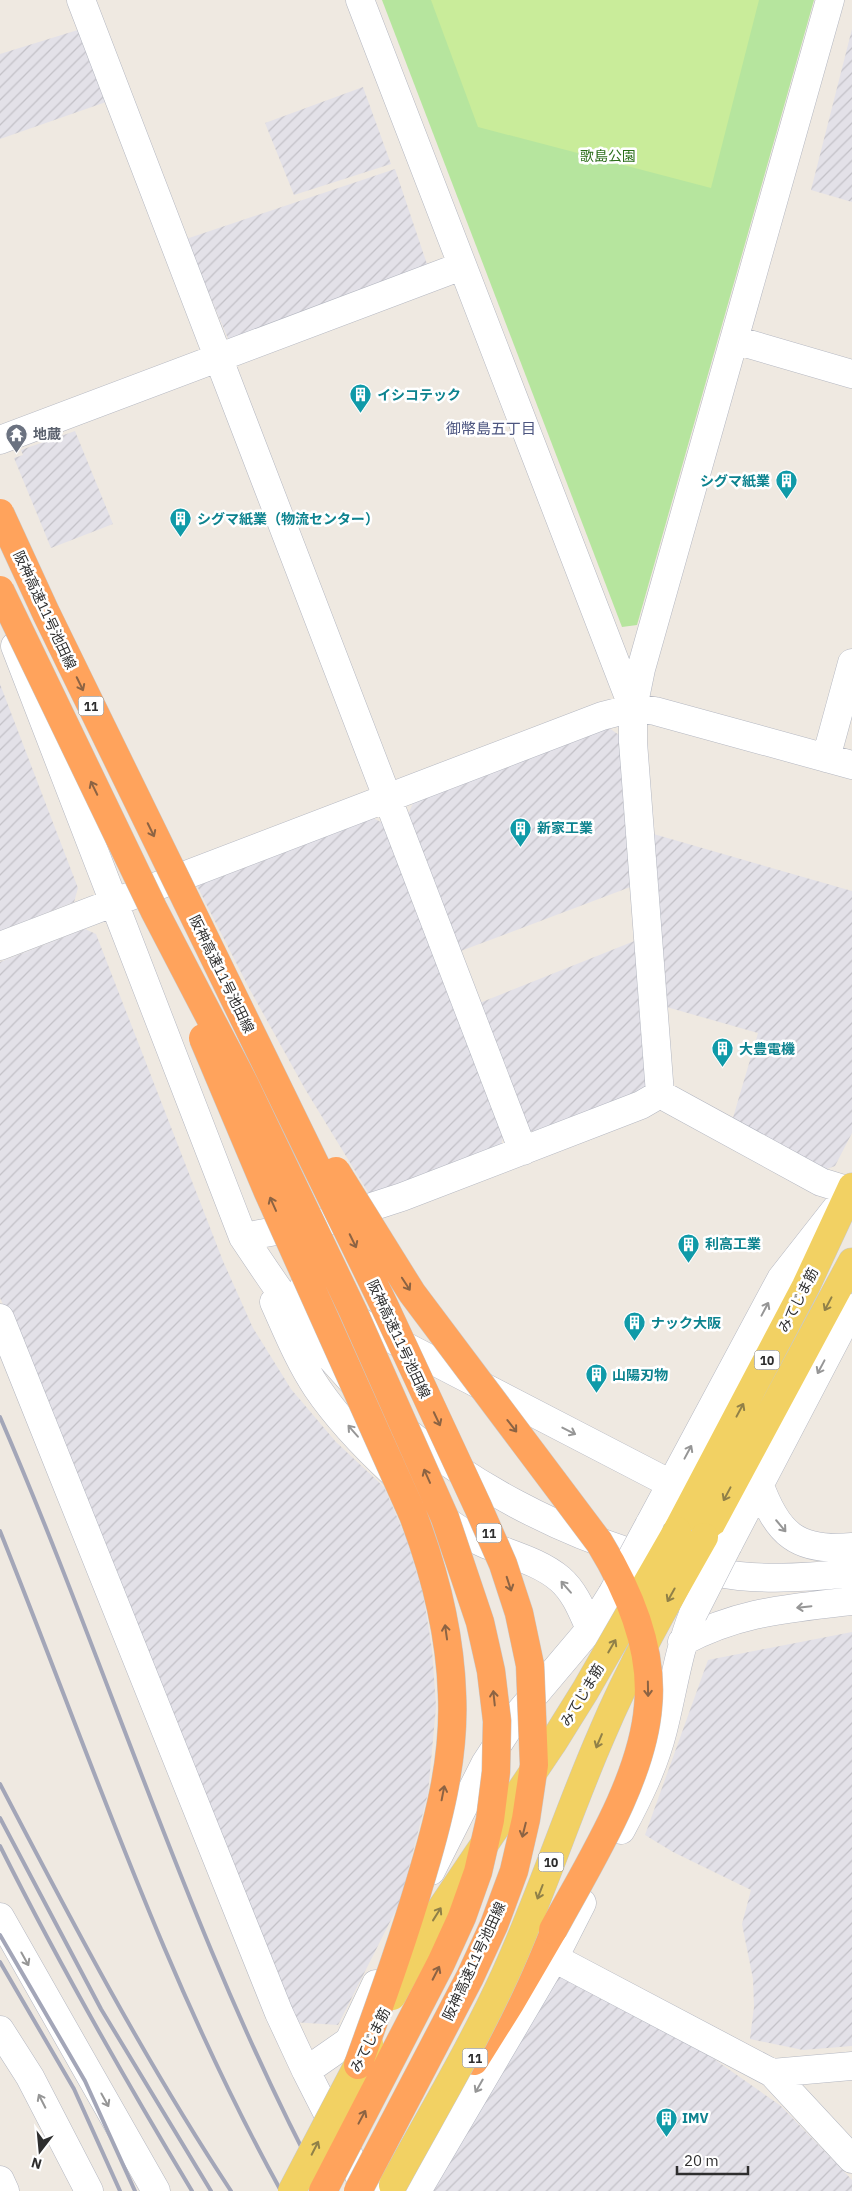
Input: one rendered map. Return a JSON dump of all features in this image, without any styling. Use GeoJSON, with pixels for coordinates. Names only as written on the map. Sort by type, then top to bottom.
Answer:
{"type":"FeatureCollection","features":[{"type":"Feature","properties":{"kind":"highway","name":"阪神高速11号池田線"},"geometry":{"type":"LineString","coordinates":[[0,513],[50,622],[384,1305],[503,1564],[519,1613],[530,1665],[534,1718],[534,1765],[526,1819],[514,1871],[494,1925],[470,1977],[358,2191]]}},
{"type":"Feature","properties":{"kind":"highway","name":"11"},"geometry":{"type":"LineString","coordinates":[[0,590],[154,910],[245,1085],[353,1311],[445,1518],[480,1622],[491,1671],[497,1721],[496,1772],[490,1820],[478,1872],[462,1916],[441,1963],[322,2191]]}},
{"type":"Feature","properties":{"kind":"highway"},"geometry":{"type":"LineString","coordinates":[[154,910],[217,1074],[413,1514],[431,1561],[442,1606],[452,1696],[451,1742],[444,1789],[435,1831],[405,1935],[358,2065]]}},
{"type":"Feature","properties":{"kind":"highway","name":"11"},"geometry":{"type":"LineString","coordinates":[[244,1018],[412,1293],[599,1542],[616,1570],[631,1602],[642,1639],[648,1674],[648,1706],[644,1738],[632,1771],[596,1849],[511,2002],[400,2189]]}},
{"type":"Feature","properties":{"kind":"main road","name":"みてじま筋"},"geometry":{"type":"LineString","coordinates":[[292,2191],[434,1919],[561,1729],[676,1530],[806,1286],[851,1189]]}},
{"type":"Feature","properties":{"kind":"main road","name":"みてじま筋"},"geometry":{"type":"LineString","coordinates":[[400,2189],[505,1975],[529,1921],[602,1734],[660,1615],[716,1541],[852,1262]]}},
{"type":"Feature","properties":{"kind":"street"},"geometry":{"type":"LineString","coordinates":[[81,0],[523,1151]]}},
{"type":"Feature","properties":{"kind":"street"},"geometry":{"type":"LineString","coordinates":[[360,0],[633,708]]}},
{"type":"Feature","properties":{"kind":"street"},"geometry":{"type":"LineString","coordinates":[[660,1094],[633,742],[633,708],[643,661],[830,0]]}},
{"type":"Feature","properties":{"kind":"street"},"geometry":{"type":"LineString","coordinates":[[0,440],[219,360],[462,266]]}},
{"type":"Feature","properties":{"kind":"street"},"geometry":{"type":"LineString","coordinates":[[735,340],[852,374]]}},
{"type":"Feature","properties":{"kind":"street"},"geometry":{"type":"LineString","coordinates":[[0,606],[243,1237],[295,1349],[317,1388],[369,1449],[425,1504],[458,1530],[538,1565],[560,1579],[575,1596],[590,1629]]}},
{"type":"Feature","properties":{"kind":"street"},"geometry":{"type":"LineString","coordinates":[[826,758],[852,663]]}},
{"type":"Feature","properties":{"kind":"street"},"geometry":{"type":"LineString","coordinates":[[0,946],[602,716],[633,708],[655,711],[852,765]]}},
{"type":"Feature","properties":{"kind":"street"},"geometry":{"type":"LineString","coordinates":[[243,1237],[325,1222],[402,1197],[641,1105],[660,1094]]}},
{"type":"Feature","properties":{"kind":"street"},"geometry":{"type":"LineString","coordinates":[[306,2071],[349,2041],[459,1813],[485,1764],[515,1718],[590,1629],[612,1594],[781,1279],[851,1189],[821,1182],[660,1094]]}},
{"type":"Feature","properties":{"kind":"street"},"geometry":{"type":"LineString","coordinates":[[243,1237],[290,1280],[336,1308],[671,1484]]}},
{"type":"Feature","properties":{"kind":"street"},"geometry":{"type":"LineString","coordinates":[[243,1237],[309,1330],[333,1360],[375,1402],[440,1458],[504,1499],[580,1533],[644,1556],[699,1569],[740,1576],[784,1578],[852,1573]]}},
{"type":"Feature","properties":{"kind":"street"},"geometry":{"type":"LineString","coordinates":[[400,2189],[554,1958],[651,1768],[663,1730],[682,1642],[716,1541],[759,1483],[852,1308]]}},
{"type":"Feature","properties":{"kind":"street"},"geometry":{"type":"LineString","coordinates":[[0,1318],[279,2013],[306,2071],[367,2191]]}},
{"type":"Feature","properties":{"kind":"street"},"geometry":{"type":"LineString","coordinates":[[759,1483],[768,1508],[781,1528],[794,1540],[809,1546],[852,1547]]}},
{"type":"Feature","properties":{"kind":"street"},"geometry":{"type":"LineString","coordinates":[[682,1642],[708,1629],[766,1611],[852,1602]]}},
{"type":"Feature","properties":{"kind":"street"},"geometry":{"type":"LineString","coordinates":[[0,1917],[156,2191]]}},
{"type":"Feature","properties":{"kind":"street"},"geometry":{"type":"LineString","coordinates":[[554,1958],[772,2073],[852,2159]]}},
{"type":"Feature","properties":{"kind":"street"},"geometry":{"type":"LineString","coordinates":[[0,2030],[30,2077],[89,2191]]}},
{"type":"Feature","properties":{"kind":"street"},"geometry":{"type":"LineString","coordinates":[[772,2073],[852,2066]]}},
{"type":"Feature","properties":{"kind":"street"},"geometry":{"type":"LineString","coordinates":[[0,2180],[5,2191]]}},
{"type":"Feature","properties":{"kind":"shaded area"},"geometry":{"type":"Polygon","coordinates":[[[81,29],[106,102],[0,139],[0,54],[81,29]]]}},
{"type":"Feature","properties":{"kind":"shaded area"},"geometry":{"type":"Polygon","coordinates":[[[852,29],[852,202],[811,190],[852,29]]]}},
{"type":"Feature","properties":{"kind":"shaded area"},"geometry":{"type":"Polygon","coordinates":[[[363,87],[391,164],[294,195],[265,123],[363,87]]]}},
{"type":"Feature","properties":{"kind":"shaded area"},"geometry":{"type":"Polygon","coordinates":[[[395,169],[430,273],[229,341],[186,239],[395,169]]]}},
{"type":"Feature","properties":{"kind":"shaded area"},"geometry":{"type":"Polygon","coordinates":[[[75,431],[113,524],[51,548],[14,458],[23,455],[21,450],[75,431]]]}},
{"type":"Feature","properties":{"kind":"shaded area"},"geometry":{"type":"Polygon","coordinates":[[[0,684],[78,888],[74,902],[0,931],[0,684]]]}},
{"type":"Feature","properties":{"kind":"shaded area","name":"新家工業"},"geometry":{"type":"Polygon","coordinates":[[[609,728],[622,737],[633,886],[458,952],[406,819],[413,803],[609,728]]]}},
{"type":"Feature","properties":{"kind":"shaded area"},"geometry":{"type":"Polygon","coordinates":[[[373,818],[387,825],[504,1134],[500,1148],[371,1197],[305,1089],[249,988],[197,886],[373,818]]]}},
{"type":"Feature","properties":{"kind":"shaded area"},"geometry":{"type":"Polygon","coordinates":[[[650,833],[852,891],[852,1133],[835,1166],[824,1170],[732,1121],[758,1033],[663,1006],[650,833]]]}},
{"type":"Feature","properties":{"kind":"shaded area"},"geometry":{"type":"Polygon","coordinates":[[[85,929],[96,934],[223,1261],[253,1328],[291,1389],[336,1442],[384,1487],[407,1540],[423,1594],[432,1649],[436,1707],[428,1793],[400,1902],[338,2025],[292,2022],[0,1298],[0,962],[85,929]]]}},
{"type":"Feature","properties":{"kind":"shaded area"},"geometry":{"type":"Polygon","coordinates":[[[637,940],[648,1083],[640,1096],[540,1134],[525,1129],[477,1004],[637,940]]]}},
{"type":"Feature","properties":{"kind":"shaded area"},"geometry":{"type":"Polygon","coordinates":[[[852,1632],[852,2046],[803,2050],[750,2039],[754,2007],[753,1979],[742,1924],[751,1890],[673,1852],[645,1835],[708,1660],[852,1632]]]}},
{"type":"Feature","properties":{"kind":"shaded area","name":"IMV"},"geometry":{"type":"Polygon","coordinates":[[[559,1975],[674,2031],[781,2106],[852,2180],[852,2191],[432,2191],[559,1975]]]}},
{"type":"Feature","properties":{"kind":"green space","name":"歌島公園"},"geometry":{"type":"Polygon","coordinates":[[[382,0],[814,0],[637,625],[622,627],[382,0]]]}},
{"type":"Feature","properties":{"kind":"green space"},"geometry":{"type":"Polygon","coordinates":[[[431,0],[759,0],[711,188],[478,127],[431,0]]]}},
{"type":"Feature","properties":{"kind":"railway"},"geometry":{"type":"LineString","coordinates":[[0,1417],[79,1612],[154,1808],[233,2002],[277,2097],[324,2191]]}},
{"type":"Feature","properties":{"kind":"railway"},"geometry":{"type":"LineString","coordinates":[[0,1531],[130,1866],[201,2030],[239,2111],[281,2191]]}},
{"type":"Feature","properties":{"kind":"railway"},"geometry":{"type":"LineString","coordinates":[[0,1784],[110,1990],[199,2142],[231,2191]]}},
{"type":"Feature","properties":{"kind":"railway"},"geometry":{"type":"LineString","coordinates":[[0,1818],[101,2009],[211,2191]]}},
{"type":"Feature","properties":{"kind":"railway"},"geometry":{"type":"LineString","coordinates":[[0,1846],[45,1934],[192,2191]]}},
{"type":"Feature","properties":{"kind":"railway"},"geometry":{"type":"LineString","coordinates":[[0,1935],[85,2081],[135,2191]]}},
{"type":"Feature","properties":{"kind":"railway"},"geometry":{"type":"LineString","coordinates":[[0,1962],[74,2089],[120,2191]]}},
{"type":"Feature","properties":{"kind":"place","name":"イシコテック"},"geometry":{"type":"Point","coordinates":[361,414]}},
{"type":"Feature","properties":{"kind":"place","name":"地蔵"},"geometry":{"type":"Point","coordinates":[17,453]}},
{"type":"Feature","properties":{"kind":"place","name":"シグマ紙業"},"geometry":{"type":"Point","coordinates":[786,500]}},
{"type":"Feature","properties":{"kind":"place","name":"シグマ紙業（物流センター）"},"geometry":{"type":"Point","coordinates":[181,538]}},
{"type":"Feature","properties":{"kind":"place","name":"新家工業"},"geometry":{"type":"Point","coordinates":[521,847]}},
{"type":"Feature","properties":{"kind":"place","name":"大豊電機"},"geometry":{"type":"Point","coordinates":[723,1068]}},
{"type":"Feature","properties":{"kind":"place","name":"利高工業"},"geometry":{"type":"Point","coordinates":[689,1263]}},
{"type":"Feature","properties":{"kind":"place","name":"ナック大阪"},"geometry":{"type":"Point","coordinates":[635,1342]}},
{"type":"Feature","properties":{"kind":"place","name":"山陽刃物"},"geometry":{"type":"Point","coordinates":[596,1394]}},
{"type":"Feature","properties":{"kind":"place","name":"IMV"},"geometry":{"type":"Point","coordinates":[666,2137]}},
{"type":"Feature","properties":{"kind":"district","name":"御幣島五丁目"},"geometry":{"type":"Point","coordinates":[491,428]}}]}
